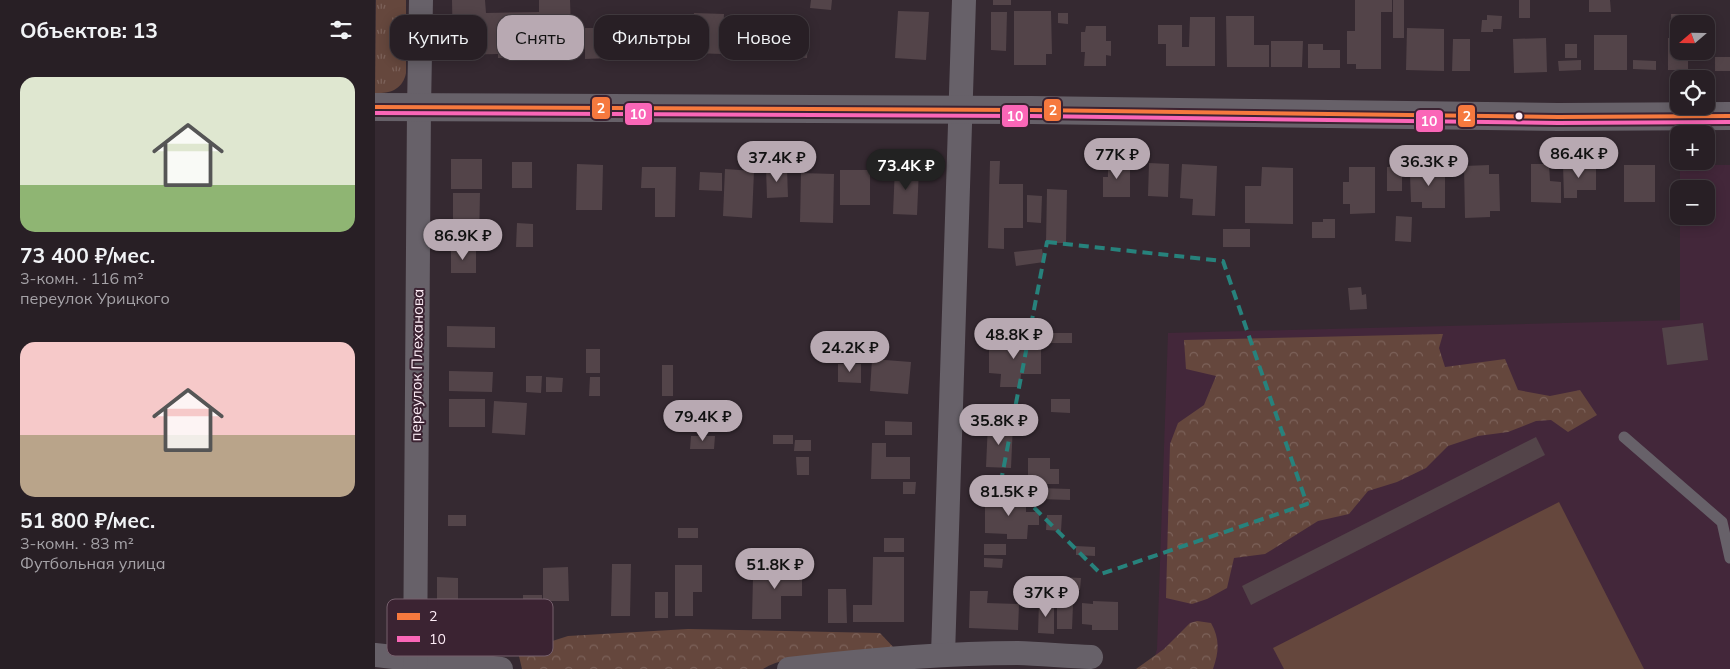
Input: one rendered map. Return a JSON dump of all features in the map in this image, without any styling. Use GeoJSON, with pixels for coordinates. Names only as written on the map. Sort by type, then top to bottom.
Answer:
{"type":"FeatureCollection","features":[{"type":"Feature","properties":{"kind":"street","name":"переулок Плеханова"},"geometry":{"type":"LineString","coordinates":[[415,599],[421,0]]}},
{"type":"Feature","properties":{"kind":"street"},"geometry":{"type":"LineString","coordinates":[[943,662],[964,0]]}},
{"type":"Feature","properties":{"kind":"street"},"geometry":{"type":"LineString","coordinates":[[375,107],[1730,116]]}},
{"type":"Feature","properties":{"kind":"street"},"geometry":{"type":"LineString","coordinates":[[789,669],[943,662],[1018,653],[1091,657]]}},
{"type":"Feature","properties":{"kind":"street"},"geometry":{"type":"LineString","coordinates":[[375,655],[415,665],[501,669]]}},
{"type":"Feature","properties":{"kind":"lane"},"geometry":{"type":"LineString","coordinates":[[1624,437],[1726,520],[1730,558]]}},
{"type":"Feature","properties":{"kind":"highlighted area"},"geometry":{"type":"Polygon","coordinates":[[[1047,242],[1223,261],[1307,504],[1101,574],[1002,476],[1047,242]]]}},
{"type":"Feature","properties":{"kind":"shaded area"},"geometry":{"type":"Polygon","coordinates":[[[1715,165],[1730,165],[1730,669],[1151,669],[1157,649],[1168,333],[1680,320],[1680,225],[1715,225],[1715,180],[1680,180],[1680,170],[1715,170],[1715,165]]]}},
{"type":"Feature","properties":{"kind":"green space"},"geometry":{"type":"Polygon","coordinates":[[[376,0],[406,0],[406,15],[390,15],[390,60],[406,60],[406,73],[399,87],[391,91],[375,93],[376,0]]]}},
{"type":"Feature","properties":{"kind":"green space"},"geometry":{"type":"Polygon","coordinates":[[[1443,334],[1439,348],[1445,367],[1505,359],[1518,390],[1550,396],[1580,390],[1597,415],[1568,432],[1551,420],[1536,421],[1508,432],[1478,436],[1448,446],[1426,468],[1397,482],[1368,491],[1349,514],[1318,521],[1265,554],[1234,558],[1227,588],[1207,599],[1192,604],[1166,598],[1170,444],[1178,423],[1204,405],[1216,376],[1186,369],[1184,340],[1443,334]]]}},
{"type":"Feature","properties":{"kind":"green space"},"geometry":{"type":"Polygon","coordinates":[[[1559,502],[1644,669],[1284,669],[1273,648],[1559,502]]]}},
{"type":"Feature","properties":{"kind":"green space"},"geometry":{"type":"Polygon","coordinates":[[[1197,621],[1211,623],[1216,635],[1217,651],[1213,669],[1136,669],[1164,649],[1190,623],[1197,621]]]}},
{"type":"Feature","properties":{"kind":"green space"},"geometry":{"type":"Polygon","coordinates":[[[688,629],[880,633],[896,650],[809,656],[776,663],[763,669],[522,669],[519,656],[553,656],[553,641],[568,636],[688,629]]]}},
{"type":"Feature","properties":{"kind":"building"},"geometry":{"type":"Polygon","coordinates":[[[452,0],[485,0],[486,13],[539,12],[539,0],[570,0],[571,15],[497,15],[497,54],[487,54],[487,15],[452,15],[452,0]]]}},
{"type":"Feature","properties":{"kind":"building"},"geometry":{"type":"Polygon","coordinates":[[[811,0],[832,0],[831,10],[810,8],[811,0]]]}},
{"type":"Feature","properties":{"kind":"building"},"geometry":{"type":"Polygon","coordinates":[[[993,0],[1011,0],[1011,5],[993,5],[993,0]]]}},
{"type":"Feature","properties":{"kind":"building"},"geometry":{"type":"Polygon","coordinates":[[[1355,0],[1392,0],[1392,12],[1381,12],[1381,69],[1356,69],[1356,64],[1347,64],[1347,31],[1355,31],[1355,0]]]}},
{"type":"Feature","properties":{"kind":"building"},"geometry":{"type":"Polygon","coordinates":[[[1393,0],[1404,0],[1404,38],[1393,38],[1393,0]]]}},
{"type":"Feature","properties":{"kind":"building"},"geometry":{"type":"Polygon","coordinates":[[[1519,0],[1530,0],[1530,18],[1519,18],[1519,0]]]}},
{"type":"Feature","properties":{"kind":"building"},"geometry":{"type":"Polygon","coordinates":[[[1589,0],[1610,0],[1611,12],[1589,12],[1589,0]]]}},
{"type":"Feature","properties":{"kind":"building"},"geometry":{"type":"Polygon","coordinates":[[[898,11],[929,12],[926,60],[895,58],[898,11]]]}},
{"type":"Feature","properties":{"kind":"building"},"geometry":{"type":"Polygon","coordinates":[[[1014,11],[1051,11],[1052,54],[1046,54],[1046,65],[1014,65],[1014,11]]]}},
{"type":"Feature","properties":{"kind":"building"},"geometry":{"type":"Polygon","coordinates":[[[991,12],[1007,12],[1006,51],[991,50],[991,12]]]}},
{"type":"Feature","properties":{"kind":"building"},"geometry":{"type":"Polygon","coordinates":[[[694,13],[724,14],[719,15],[719,54],[709,54],[709,15],[694,15],[694,13]]]}},
{"type":"Feature","properties":{"kind":"building"},"geometry":{"type":"Polygon","coordinates":[[[1058,13],[1068,13],[1068,24],[1058,23],[1058,13]]]}},
{"type":"Feature","properties":{"kind":"building"},"geometry":{"type":"Polygon","coordinates":[[[1671,14],[1698,14],[1698,15],[1671,14]]]}},
{"type":"Feature","properties":{"kind":"building"},"geometry":{"type":"Polygon","coordinates":[[[1487,15],[1502,16],[1501,29],[1493,29],[1493,32],[1481,32],[1482,20],[1487,20],[1487,15]]]}},
{"type":"Feature","properties":{"kind":"building"},"geometry":{"type":"Polygon","coordinates":[[[1226,16],[1254,16],[1254,45],[1269,45],[1269,67],[1227,67],[1226,16]]]}},
{"type":"Feature","properties":{"kind":"building"},"geometry":{"type":"Polygon","coordinates":[[[1190,17],[1215,17],[1215,66],[1166,66],[1166,44],[1158,44],[1158,25],[1182,25],[1182,47],[1189,47],[1190,17]]]}},
{"type":"Feature","properties":{"kind":"building"},"geometry":{"type":"Polygon","coordinates":[[[1086,26],[1106,26],[1106,41],[1111,41],[1111,56],[1106,55],[1106,66],[1084,66],[1085,52],[1081,52],[1081,32],[1085,32],[1086,26]]]}},
{"type":"Feature","properties":{"kind":"building"},"geometry":{"type":"Polygon","coordinates":[[[585,28],[594,28],[594,59],[585,59],[585,28]]]}},
{"type":"Feature","properties":{"kind":"building"},"geometry":{"type":"Polygon","coordinates":[[[1407,28],[1444,29],[1444,71],[1406,70],[1407,28]]]}},
{"type":"Feature","properties":{"kind":"building"},"geometry":{"type":"Polygon","coordinates":[[[1594,35],[1627,35],[1627,70],[1594,70],[1594,35]]]}},
{"type":"Feature","properties":{"kind":"building"},"geometry":{"type":"Polygon","coordinates":[[[1546,38],[1547,72],[1514,73],[1513,39],[1546,38]]]}},
{"type":"Feature","properties":{"kind":"building"},"geometry":{"type":"Polygon","coordinates":[[[1668,38],[1670,38],[1670,60],[1688,60],[1688,70],[1668,70],[1668,38]]]}},
{"type":"Feature","properties":{"kind":"building"},"geometry":{"type":"Polygon","coordinates":[[[1453,39],[1470,39],[1470,71],[1452,71],[1453,39]]]}},
{"type":"Feature","properties":{"kind":"building"},"geometry":{"type":"Polygon","coordinates":[[[1271,41],[1303,41],[1302,67],[1271,67],[1271,41]]]}},
{"type":"Feature","properties":{"kind":"building"},"geometry":{"type":"Polygon","coordinates":[[[1308,44],[1323,44],[1323,50],[1340,50],[1340,68],[1308,68],[1308,44]]]}},
{"type":"Feature","properties":{"kind":"building"},"geometry":{"type":"Polygon","coordinates":[[[1565,44],[1577,44],[1577,58],[1565,58],[1565,44]]]}},
{"type":"Feature","properties":{"kind":"building"},"geometry":{"type":"Polygon","coordinates":[[[1715,57],[1730,57],[1730,71],[1715,71],[1715,57]]]}},
{"type":"Feature","properties":{"kind":"building"},"geometry":{"type":"Polygon","coordinates":[[[1581,60],[1581,70],[1559,71],[1558,61],[1581,60]]]}},
{"type":"Feature","properties":{"kind":"building"},"geometry":{"type":"Polygon","coordinates":[[[1633,60],[1656,61],[1656,70],[1633,69],[1633,60]]]}},
{"type":"Feature","properties":{"kind":"building"},"geometry":{"type":"Polygon","coordinates":[[[451,159],[482,159],[482,189],[451,189],[451,159]]]}},
{"type":"Feature","properties":{"kind":"building"},"geometry":{"type":"Polygon","coordinates":[[[990,161],[1000,161],[999,184],[1023,184],[1023,228],[1004,228],[1004,249],[988,248],[990,161]]]}},
{"type":"Feature","properties":{"kind":"building"},"geometry":{"type":"Polygon","coordinates":[[[512,162],[532,162],[532,188],[512,188],[512,162]]]}},
{"type":"Feature","properties":{"kind":"building"},"geometry":{"type":"Polygon","coordinates":[[[1108,162],[1130,162],[1130,197],[1103,197],[1103,177],[1108,177],[1108,162]]]}},
{"type":"Feature","properties":{"kind":"building"},"geometry":{"type":"Polygon","coordinates":[[[1149,163],[1169,164],[1168,197],[1148,196],[1149,163]]]}},
{"type":"Feature","properties":{"kind":"building"},"geometry":{"type":"Polygon","coordinates":[[[577,164],[603,165],[602,210],[576,210],[577,164]]]}},
{"type":"Feature","properties":{"kind":"building"},"geometry":{"type":"Polygon","coordinates":[[[1182,164],[1217,166],[1215,216],[1192,215],[1193,199],[1180,198],[1182,164]]]}},
{"type":"Feature","properties":{"kind":"building"},"geometry":{"type":"Polygon","coordinates":[[[1531,164],[1549,164],[1550,181],[1561,182],[1561,203],[1531,202],[1531,164]]]}},
{"type":"Feature","properties":{"kind":"building"},"geometry":{"type":"Polygon","coordinates":[[[1563,164],[1596,164],[1596,190],[1577,190],[1577,198],[1564,198],[1563,164]]]}},
{"type":"Feature","properties":{"kind":"building"},"geometry":{"type":"Polygon","coordinates":[[[1489,165],[1489,174],[1499,174],[1500,211],[1490,211],[1490,217],[1465,218],[1464,166],[1489,165]]]}},
{"type":"Feature","properties":{"kind":"building"},"geometry":{"type":"Polygon","coordinates":[[[1624,165],[1655,165],[1655,202],[1624,202],[1624,165]]]}},
{"type":"Feature","properties":{"kind":"building"},"geometry":{"type":"Polygon","coordinates":[[[1402,166],[1402,191],[1387,191],[1387,167],[1402,166]]]}},
{"type":"Feature","properties":{"kind":"building"},"geometry":{"type":"Polygon","coordinates":[[[1422,166],[1445,166],[1445,208],[1422,208],[1422,202],[1411,202],[1410,175],[1421,175],[1422,166]]]}},
{"type":"Feature","properties":{"kind":"building"},"geometry":{"type":"Polygon","coordinates":[[[642,167],[676,167],[675,217],[655,217],[655,188],[641,188],[642,167]]]}},
{"type":"Feature","properties":{"kind":"building"},"geometry":{"type":"Polygon","coordinates":[[[895,167],[919,168],[917,215],[893,214],[895,167]]]}},
{"type":"Feature","properties":{"kind":"building"},"geometry":{"type":"Polygon","coordinates":[[[1262,167],[1293,168],[1293,224],[1245,223],[1245,186],[1261,186],[1262,167]]]}},
{"type":"Feature","properties":{"kind":"building"},"geometry":{"type":"Polygon","coordinates":[[[1349,167],[1375,167],[1375,213],[1350,214],[1350,204],[1343,204],[1343,182],[1349,182],[1349,167]]]}},
{"type":"Feature","properties":{"kind":"building"},"geometry":{"type":"Polygon","coordinates":[[[766,168],[787,168],[788,197],[767,198],[766,168]]]}},
{"type":"Feature","properties":{"kind":"building"},"geometry":{"type":"Polygon","coordinates":[[[725,169],[754,171],[752,218],[723,216],[725,169]]]}},
{"type":"Feature","properties":{"kind":"building"},"geometry":{"type":"Polygon","coordinates":[[[840,170],[870,170],[870,205],[840,205],[840,170]]]}},
{"type":"Feature","properties":{"kind":"building"},"geometry":{"type":"Polygon","coordinates":[[[700,172],[722,173],[722,191],[699,190],[700,172]]]}},
{"type":"Feature","properties":{"kind":"building"},"geometry":{"type":"Polygon","coordinates":[[[801,173],[834,174],[833,223],[800,222],[801,173]]]}},
{"type":"Feature","properties":{"kind":"building"},"geometry":{"type":"Polygon","coordinates":[[[1047,189],[1067,190],[1066,243],[1046,243],[1047,189]]]}},
{"type":"Feature","properties":{"kind":"building"},"geometry":{"type":"Polygon","coordinates":[[[453,193],[480,193],[479,241],[453,241],[453,193]]]}},
{"type":"Feature","properties":{"kind":"building"},"geometry":{"type":"Polygon","coordinates":[[[1027,195],[1042,196],[1041,223],[1027,222],[1027,195]]]}},
{"type":"Feature","properties":{"kind":"building"},"geometry":{"type":"Polygon","coordinates":[[[1396,216],[1412,217],[1411,242],[1395,241],[1396,216]]]}},
{"type":"Feature","properties":{"kind":"building"},"geometry":{"type":"Polygon","coordinates":[[[1323,219],[1335,219],[1335,238],[1312,238],[1312,222],[1323,222],[1323,219]]]}},
{"type":"Feature","properties":{"kind":"building"},"geometry":{"type":"Polygon","coordinates":[[[517,223],[533,224],[533,247],[516,247],[517,223]]]}},
{"type":"Feature","properties":{"kind":"building"},"geometry":{"type":"Polygon","coordinates":[[[1223,229],[1250,229],[1250,247],[1223,247],[1223,229]]]}},
{"type":"Feature","properties":{"kind":"building"},"geometry":{"type":"Polygon","coordinates":[[[451,248],[476,248],[476,273],[451,273],[451,248]]]}},
{"type":"Feature","properties":{"kind":"building"},"geometry":{"type":"Polygon","coordinates":[[[1042,249],[1044,262],[1016,266],[1014,252],[1042,249]]]}},
{"type":"Feature","properties":{"kind":"building"},"geometry":{"type":"Polygon","coordinates":[[[1361,287],[1362,295],[1366,294],[1367,309],[1350,310],[1348,288],[1361,287]]]}},
{"type":"Feature","properties":{"kind":"building"},"geometry":{"type":"Polygon","coordinates":[[[1703,323],[1708,360],[1667,365],[1662,328],[1703,323]]]}},
{"type":"Feature","properties":{"kind":"building"},"geometry":{"type":"Polygon","coordinates":[[[447,326],[495,327],[495,348],[447,347],[447,326]]]}},
{"type":"Feature","properties":{"kind":"building"},"geometry":{"type":"Polygon","coordinates":[[[1046,333],[1072,333],[1072,343],[1046,343],[1046,333]]]}},
{"type":"Feature","properties":{"kind":"building"},"geometry":{"type":"Polygon","coordinates":[[[989,340],[1041,341],[1041,374],[1021,374],[1020,387],[1000,387],[1001,374],[989,373],[989,340]]]}},
{"type":"Feature","properties":{"kind":"building"},"geometry":{"type":"Polygon","coordinates":[[[586,349],[600,349],[600,373],[586,373],[586,349]]]}},
{"type":"Feature","properties":{"kind":"building"},"geometry":{"type":"Polygon","coordinates":[[[872,359],[911,362],[908,394],[870,391],[872,359]]]}},
{"type":"Feature","properties":{"kind":"building"},"geometry":{"type":"Polygon","coordinates":[[[838,364],[861,364],[861,383],[838,382],[838,364]]]}},
{"type":"Feature","properties":{"kind":"building"},"geometry":{"type":"Polygon","coordinates":[[[662,365],[673,365],[673,396],[662,396],[662,365]]]}},
{"type":"Feature","properties":{"kind":"building"},"geometry":{"type":"Polygon","coordinates":[[[449,371],[493,372],[492,392],[449,391],[449,371]]]}},
{"type":"Feature","properties":{"kind":"building"},"geometry":{"type":"Polygon","coordinates":[[[526,376],[542,376],[541,393],[526,392],[526,376]]]}},
{"type":"Feature","properties":{"kind":"building"},"geometry":{"type":"Polygon","coordinates":[[[546,377],[563,378],[562,392],[546,392],[546,377]]]}},
{"type":"Feature","properties":{"kind":"building"},"geometry":{"type":"Polygon","coordinates":[[[590,377],[600,377],[600,396],[589,396],[590,377]]]}},
{"type":"Feature","properties":{"kind":"building"},"geometry":{"type":"Polygon","coordinates":[[[449,399],[485,399],[485,427],[449,427],[449,399]]]}},
{"type":"Feature","properties":{"kind":"building"},"geometry":{"type":"Polygon","coordinates":[[[1051,399],[1070,399],[1070,413],[1051,412],[1051,399]]]}},
{"type":"Feature","properties":{"kind":"building"},"geometry":{"type":"Polygon","coordinates":[[[494,401],[527,403],[525,435],[492,433],[494,401]]]}},
{"type":"Feature","properties":{"kind":"building"},"geometry":{"type":"Polygon","coordinates":[[[1018,414],[1029,414],[1029,428],[1018,428],[1018,414]]]}},
{"type":"Feature","properties":{"kind":"building"},"geometry":{"type":"Polygon","coordinates":[[[885,421],[912,422],[912,435],[885,435],[885,421]]]}},
{"type":"Feature","properties":{"kind":"building"},"geometry":{"type":"Polygon","coordinates":[[[988,423],[1013,424],[1011,468],[986,467],[988,423]]]}},
{"type":"Feature","properties":{"kind":"building"},"geometry":{"type":"Polygon","coordinates":[[[773,435],[793,435],[793,444],[773,444],[773,435]]]}},
{"type":"Feature","properties":{"kind":"building"},"geometry":{"type":"Polygon","coordinates":[[[691,436],[715,436],[714,449],[690,449],[691,436]]]}},
{"type":"Feature","properties":{"kind":"building"},"geometry":{"type":"Polygon","coordinates":[[[1536,437],[1545,455],[1251,605],[1242,586],[1536,437]]]}},
{"type":"Feature","properties":{"kind":"building"},"geometry":{"type":"Polygon","coordinates":[[[795,440],[811,440],[811,451],[794,451],[795,440]]]}},
{"type":"Feature","properties":{"kind":"building"},"geometry":{"type":"Polygon","coordinates":[[[872,443],[886,443],[886,457],[910,457],[910,479],[871,479],[872,443]]]}},
{"type":"Feature","properties":{"kind":"building"},"geometry":{"type":"Polygon","coordinates":[[[796,457],[809,457],[809,475],[797,475],[796,457]]]}},
{"type":"Feature","properties":{"kind":"building"},"geometry":{"type":"Polygon","coordinates":[[[1028,458],[1050,458],[1050,469],[1059,469],[1059,484],[1028,484],[1028,458]]]}},
{"type":"Feature","properties":{"kind":"building"},"geometry":{"type":"Polygon","coordinates":[[[903,482],[916,482],[915,494],[903,494],[903,482]]]}},
{"type":"Feature","properties":{"kind":"building"},"geometry":{"type":"Polygon","coordinates":[[[1038,488],[1070,489],[1070,500],[1038,499],[1038,488]]]}},
{"type":"Feature","properties":{"kind":"building"},"geometry":{"type":"Polygon","coordinates":[[[985,496],[1026,497],[1026,512],[1039,512],[1039,525],[1028,525],[1027,539],[1007,539],[1007,534],[985,533],[985,496]]]}},
{"type":"Feature","properties":{"kind":"building"},"geometry":{"type":"Polygon","coordinates":[[[448,515],[466,515],[466,526],[448,526],[448,515]]]}},
{"type":"Feature","properties":{"kind":"building"},"geometry":{"type":"Polygon","coordinates":[[[1047,515],[1062,515],[1061,531],[1046,530],[1047,515]]]}},
{"type":"Feature","properties":{"kind":"building"},"geometry":{"type":"Polygon","coordinates":[[[678,528],[698,528],[698,538],[678,538],[678,528]]]}},
{"type":"Feature","properties":{"kind":"building"},"geometry":{"type":"Polygon","coordinates":[[[884,538],[904,538],[904,552],[884,552],[884,538]]]}},
{"type":"Feature","properties":{"kind":"building"},"geometry":{"type":"Polygon","coordinates":[[[984,544],[1006,544],[1006,555],[984,555],[984,544]]]}},
{"type":"Feature","properties":{"kind":"building"},"geometry":{"type":"Polygon","coordinates":[[[1076,546],[1095,547],[1095,556],[1076,555],[1076,546]]]}},
{"type":"Feature","properties":{"kind":"building"},"geometry":{"type":"Polygon","coordinates":[[[873,557],[904,557],[904,622],[853,622],[853,605],[872,605],[873,557]]]}},
{"type":"Feature","properties":{"kind":"building"},"geometry":{"type":"Polygon","coordinates":[[[984,558],[1003,559],[1002,568],[984,567],[984,558]]]}},
{"type":"Feature","properties":{"kind":"building"},"geometry":{"type":"Polygon","coordinates":[[[612,564],[631,564],[630,616],[611,616],[612,564]]]}},
{"type":"Feature","properties":{"kind":"building"},"geometry":{"type":"Polygon","coordinates":[[[675,565],[702,565],[702,592],[693,592],[693,616],[675,616],[675,565]]]}},
{"type":"Feature","properties":{"kind":"building"},"geometry":{"type":"Polygon","coordinates":[[[762,565],[802,566],[802,596],[781,596],[781,619],[752,619],[753,577],[761,577],[762,565]]]}},
{"type":"Feature","properties":{"kind":"building"},"geometry":{"type":"Polygon","coordinates":[[[568,567],[569,601],[543,599],[543,568],[568,567]]]}},
{"type":"Feature","properties":{"kind":"building"},"geometry":{"type":"Polygon","coordinates":[[[437,577],[458,578],[458,599],[437,599],[437,577]]]}},
{"type":"Feature","properties":{"kind":"building"},"geometry":{"type":"Polygon","coordinates":[[[1059,577],[1081,578],[1080,590],[1059,589],[1059,577]]]}},
{"type":"Feature","properties":{"kind":"building"},"geometry":{"type":"Polygon","coordinates":[[[828,589],[846,589],[847,623],[828,623],[828,589]]]}},
{"type":"Feature","properties":{"kind":"building"},"geometry":{"type":"Polygon","coordinates":[[[970,591],[988,591],[987,603],[1019,604],[1018,630],[969,628],[970,591]]]}},
{"type":"Feature","properties":{"kind":"building"},"geometry":{"type":"Polygon","coordinates":[[[655,592],[668,592],[668,618],[655,618],[655,592]]]}},
{"type":"Feature","properties":{"kind":"building"},"geometry":{"type":"Polygon","coordinates":[[[523,595],[542,595],[542,599],[523,599],[523,595]]]}},
{"type":"Feature","properties":{"kind":"building"},"geometry":{"type":"Polygon","coordinates":[[[1093,601],[1118,602],[1118,630],[1092,630],[1092,625],[1082,624],[1082,603],[1093,604],[1093,601]]]}},
{"type":"Feature","properties":{"kind":"building"},"geometry":{"type":"Polygon","coordinates":[[[1039,602],[1054,603],[1054,634],[1038,633],[1039,602]]]}},
{"type":"Feature","properties":{"kind":"building"},"geometry":{"type":"Polygon","coordinates":[[[1057,604],[1073,605],[1072,629],[1057,629],[1057,604]]]}},
{"type":"Feature","properties":{"kind":"transit line","name":"2"},"geometry":{"type":"LineString","coordinates":[[375,107],[1032,110],[1558,117],[1730,116]]}},
{"type":"Feature","properties":{"kind":"transit line","name":"10"},"geometry":{"type":"LineString","coordinates":[[375,113],[1032,116],[1558,123],[1730,122]]}}]}
